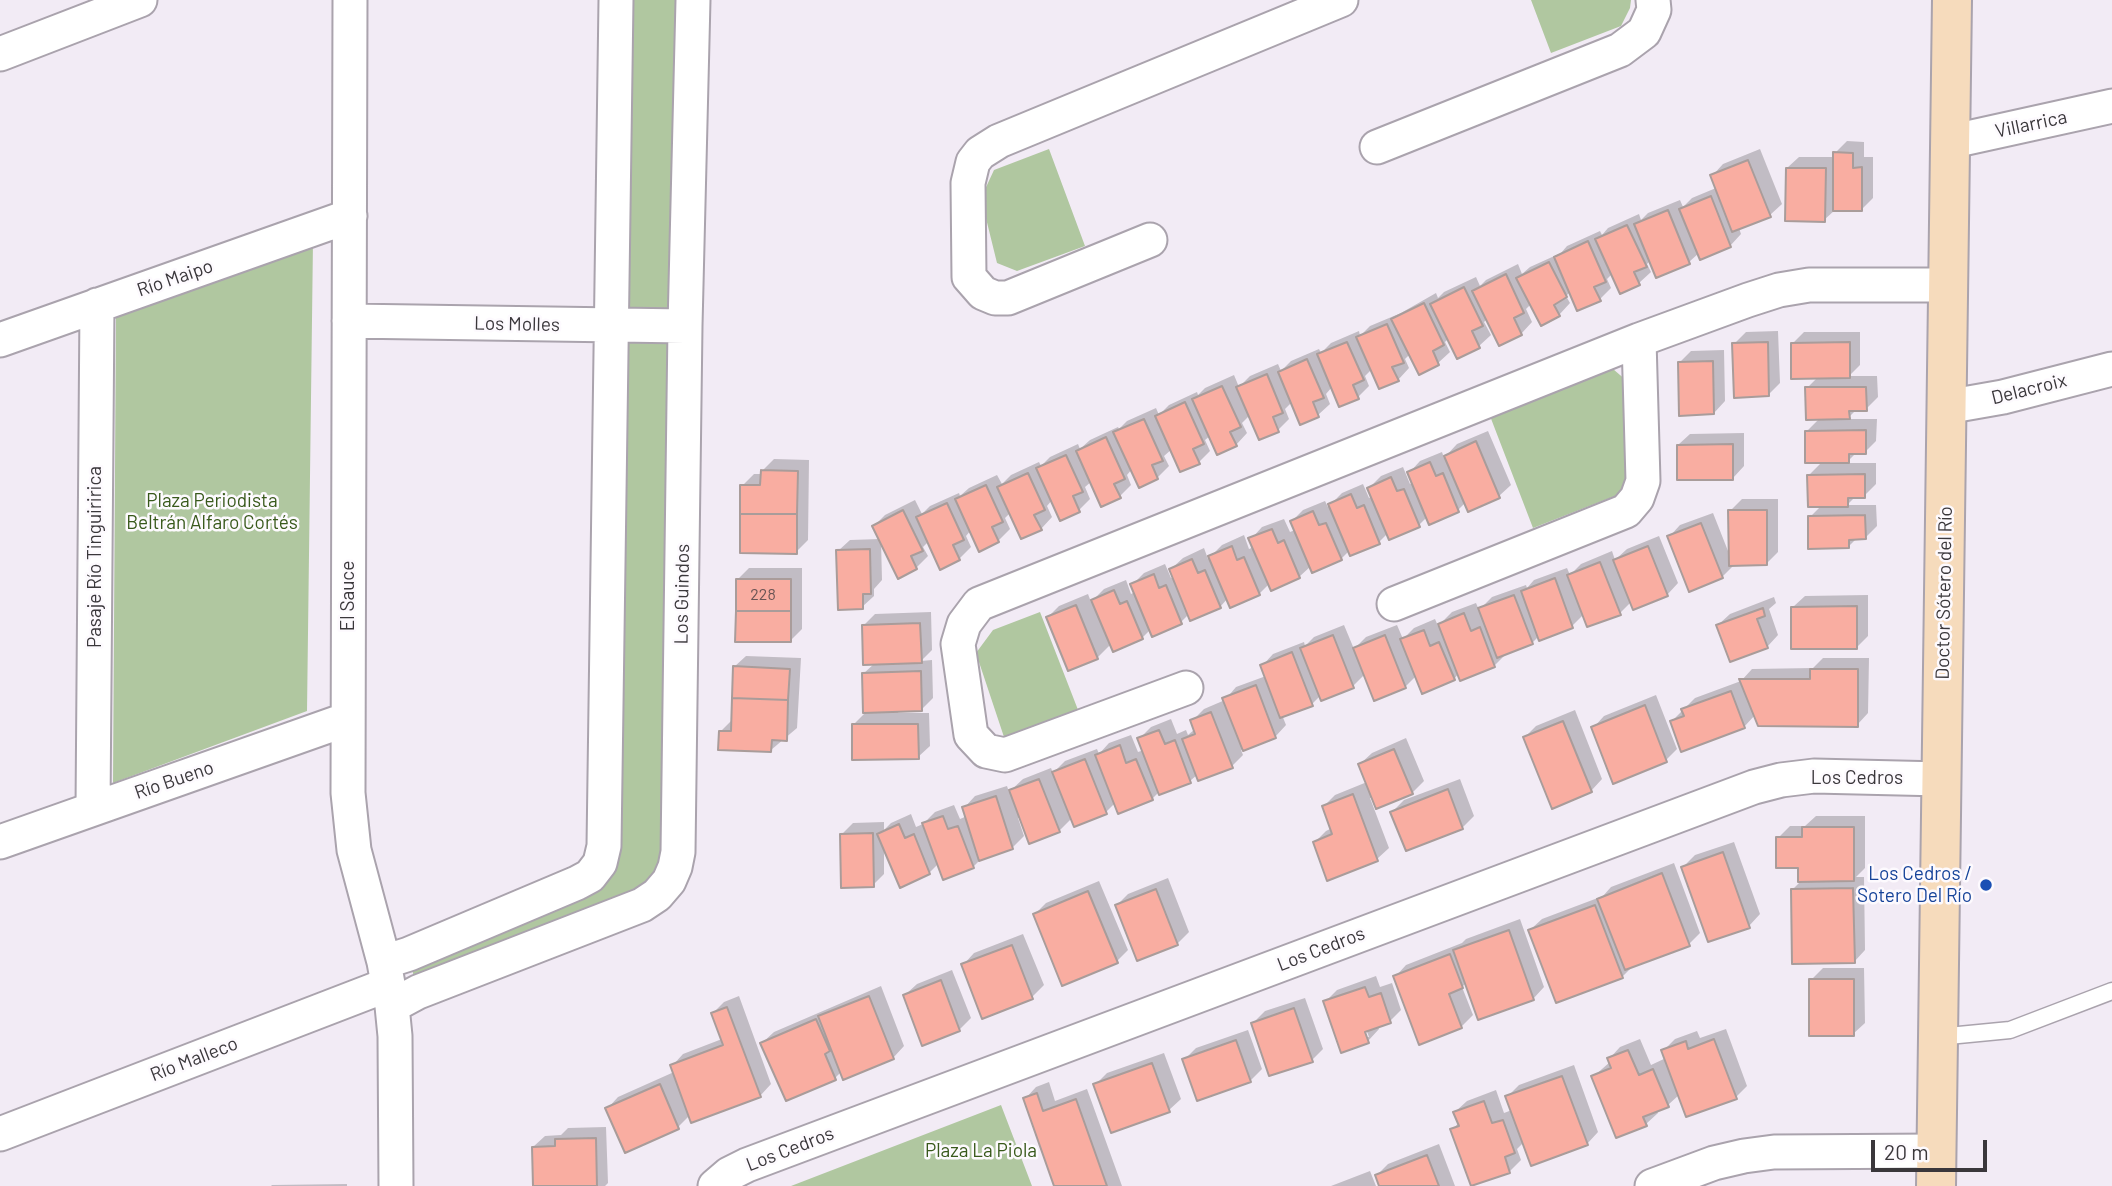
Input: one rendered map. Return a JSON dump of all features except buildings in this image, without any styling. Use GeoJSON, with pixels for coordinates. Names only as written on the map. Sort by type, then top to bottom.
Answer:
{"type":"FeatureCollection","features":[{"type":"Feature","properties":{"kind":"main road","name":"Doctor Sótero del Río"},"geometry":{"type":"LineString","coordinates":[[1936,1169],[1952,0]]}},
{"type":"Feature","properties":{"kind":"street"},"geometry":{"type":"LineString","coordinates":[[0,54],[140,0]]}},
{"type":"Feature","properties":{"kind":"street","name":"El Sauce"},"geometry":{"type":"LineString","coordinates":[[350,0],[348,793],[352,839],[388,984],[395,1036],[396,1186]]}},
{"type":"Feature","properties":{"kind":"street"},"geometry":{"type":"LineString","coordinates":[[388,984],[409,954],[590,876],[600,863],[604,846],[616,0]]}},
{"type":"Feature","properties":{"kind":"street","name":"Los Guindos"},"geometry":{"type":"LineString","coordinates":[[388,984],[418,992],[642,905],[657,895],[672,874],[678,852],[685,326],[693,0]]}},
{"type":"Feature","properties":{"kind":"street"},"geometry":{"type":"LineString","coordinates":[[1150,240],[1008,298],[995,298],[983,293],[969,277],[968,183],[973,162],[980,153],[999,141],[1341,0]]}},
{"type":"Feature","properties":{"kind":"street"},"geometry":{"type":"LineString","coordinates":[[1377,147],[1620,50],[1644,32],[1654,10],[1653,0]]}},
{"type":"Feature","properties":{"kind":"street","name":"Villarrica"},"geometry":{"type":"LineString","coordinates":[[1949,142],[2112,106]]}},
{"type":"Feature","properties":{"kind":"street","name":"Río Maipo"},"geometry":{"type":"LineString","coordinates":[[0,340],[350,216]]}},
{"type":"Feature","properties":{"kind":"street"},"geometry":{"type":"LineString","coordinates":[[1186,688],[1005,755],[986,751],[971,735],[958,644],[964,624],[979,604],[1639,340],[1779,290],[1822,284],[1947,285]]}},
{"type":"Feature","properties":{"kind":"street","name":"Pasaje Río Tinguiririca"},"geometry":{"type":"LineString","coordinates":[[93,808],[97,305]]}},
{"type":"Feature","properties":{"kind":"street","name":"Los Molles"},"geometry":{"type":"LineString","coordinates":[[349,321],[685,326]]}},
{"type":"Feature","properties":{"kind":"street"},"geometry":{"type":"LineString","coordinates":[[1394,604],[1626,512],[1637,498],[1643,481],[1639,340]]}},
{"type":"Feature","properties":{"kind":"street","name":"Delacroix"},"geometry":{"type":"LineString","coordinates":[[1946,407],[2003,397],[2112,369]]}},
{"type":"Feature","properties":{"kind":"street","name":"Río Bueno"},"geometry":{"type":"LineString","coordinates":[[0,842],[348,719]]}},
{"type":"Feature","properties":{"kind":"street","name":"Los Cedros"},"geometry":{"type":"LineString","coordinates":[[715,1186],[729,1174],[759,1160],[1754,787],[1814,776],[1942,779]]}},
{"type":"Feature","properties":{"kind":"street","name":"Río Malleco"},"geometry":{"type":"LineString","coordinates":[[0,1134],[388,984]]}},
{"type":"Feature","properties":{"kind":"street"},"geometry":{"type":"LineString","coordinates":[[1652,1186],[1714,1163],[1774,1152],[1936,1169]]}},
{"type":"Feature","properties":{"kind":"lane"},"geometry":{"type":"LineString","coordinates":[[1938,1037],[2010,1030],[2112,990]]}},
{"type":"Feature","properties":{"kind":"green space"},"geometry":{"type":"Polygon","coordinates":[[[620,0],[689,0],[676,842],[658,887],[416,987],[410,959],[588,878],[620,0]]]}},
{"type":"Feature","properties":{"kind":"green space"},"geometry":{"type":"Polygon","coordinates":[[[1531,0],[1631,0],[1621,26],[1551,53],[1531,0]]]}},
{"type":"Feature","properties":{"kind":"green space"},"geometry":{"type":"Polygon","coordinates":[[[1049,149],[1085,246],[1017,271],[997,263],[981,198],[994,170],[1049,149]]]}},
{"type":"Feature","properties":{"kind":"green space","name":"Plaza Periodista Beltrán Alfaro Cortés"},"geometry":{"type":"Polygon","coordinates":[[[313,241],[307,711],[113,783],[116,312],[313,241]]]}},
{"type":"Feature","properties":{"kind":"green space"},"geometry":{"type":"Polygon","coordinates":[[[1613,369],[1627,381],[1629,473],[1620,494],[1533,528],[1490,416],[1613,369]]]}},
{"type":"Feature","properties":{"kind":"green space"},"geometry":{"type":"Polygon","coordinates":[[[1040,612],[1080,715],[1028,735],[1004,737],[976,653],[993,630],[1040,612]]]}},
{"type":"Feature","properties":{"kind":"green space","name":"Plaza La Piola"},"geometry":{"type":"Polygon","coordinates":[[[1001,1105],[1032,1186],[791,1186],[1001,1105]]]}},
{"type":"Feature","properties":{"kind":"place","name":"Los Cedros / Sotero Del Río"},"geometry":{"type":"Point","coordinates":[1986,885]}}]}
